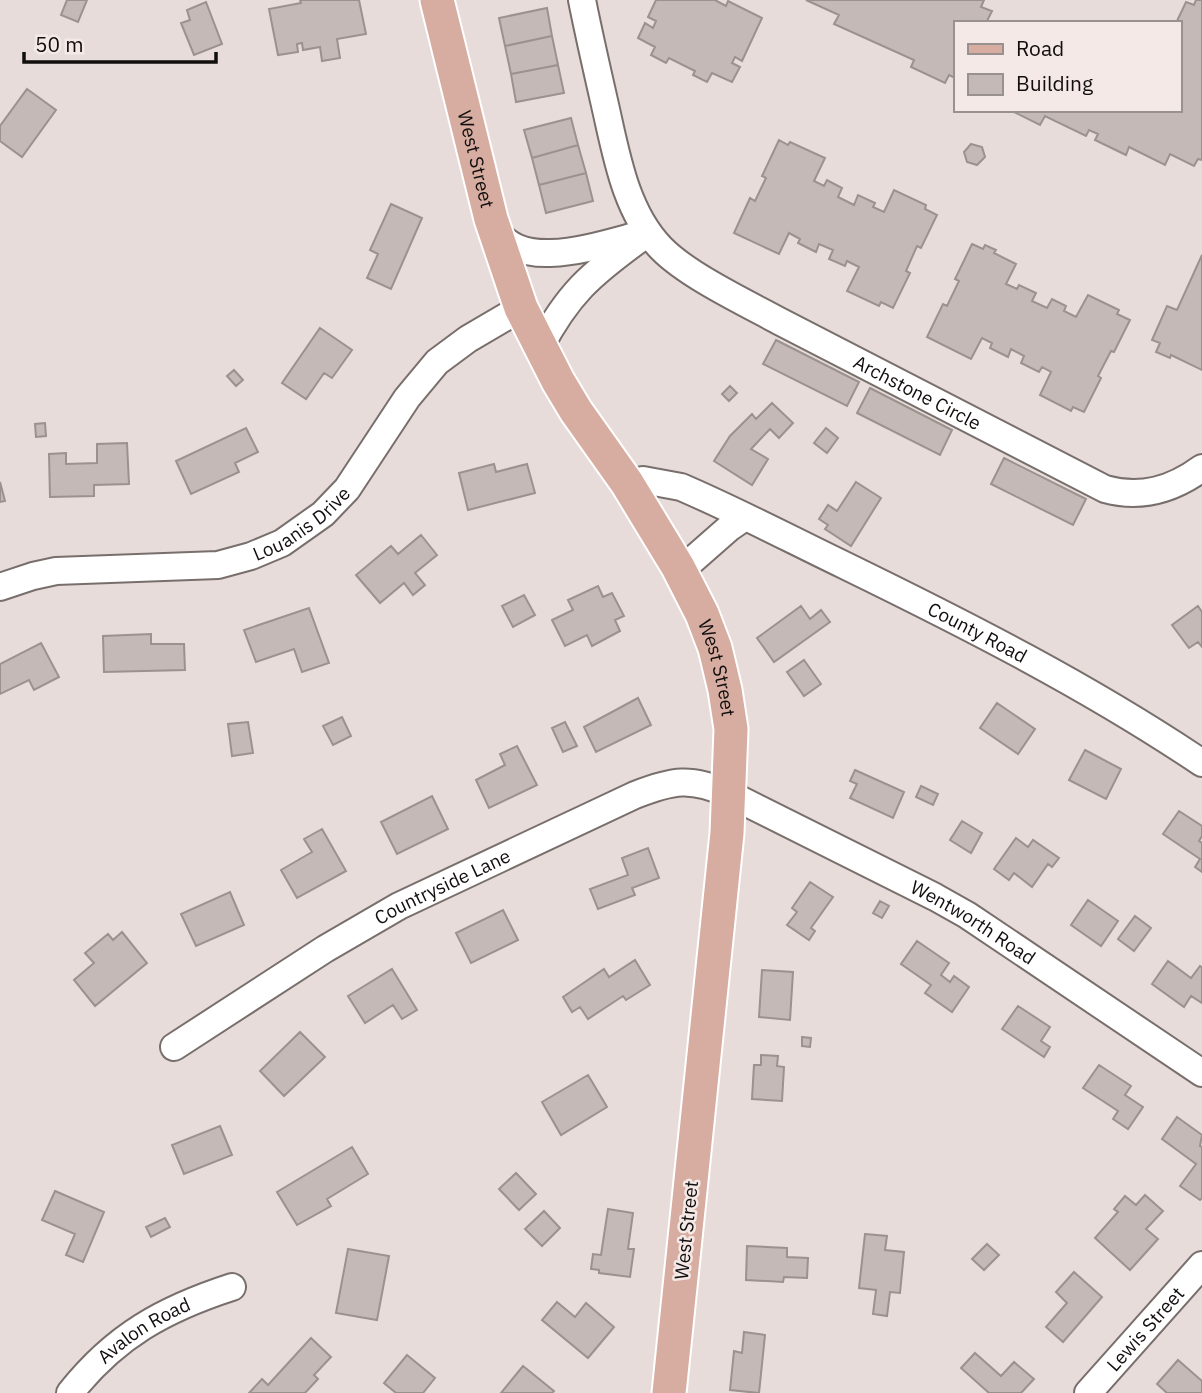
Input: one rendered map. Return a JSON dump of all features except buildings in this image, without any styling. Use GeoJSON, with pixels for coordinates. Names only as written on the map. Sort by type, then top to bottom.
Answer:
{"type":"FeatureCollection","features":[{"type":"Feature","properties":{"kind":"main road","name":"West Street"},"geometry":{"type":"LineString","coordinates":[[437,0],[491,219],[521,308],[576,411],[627,483],[680,572],[705,621],[722,671],[731,729],[723,877],[669,1393]]}},
{"type":"Feature","properties":{"kind":"street","name":"Archstone Circle"},"geometry":{"type":"LineString","coordinates":[[582,0],[611,131],[632,204],[648,233],[669,256],[733,296],[1105,489],[1136,494],[1159,491],[1181,482],[1202,468]]}},
{"type":"Feature","properties":{"kind":"street"},"geometry":{"type":"LineString","coordinates":[[491,219],[498,235],[506,242],[520,250],[534,253],[557,253],[648,233]]}},
{"type":"Feature","properties":{"kind":"street"},"geometry":{"type":"LineString","coordinates":[[540,347],[557,315],[581,285],[648,233]]}},
{"type":"Feature","properties":{"kind":"street","name":"Louanis Drive"},"geometry":{"type":"LineString","coordinates":[[0,587],[56,571],[218,565],[251,556],[282,543],[317,519],[346,489],[407,398],[437,362],[468,339],[521,308]]}},
{"type":"Feature","properties":{"kind":"street","name":"County Road"},"geometry":{"type":"LineString","coordinates":[[627,483],[643,480],[681,487],[746,517],[910,597],[1062,677],[1141,722],[1202,763]]}},
{"type":"Feature","properties":{"kind":"street"},"geometry":{"type":"LineString","coordinates":[[680,572],[729,528],[746,517]]}},
{"type":"Feature","properties":{"kind":"street","name":"Countryside Lane"},"geometry":{"type":"LineString","coordinates":[[174,1047],[325,949],[399,906],[635,794],[668,783],[689,781],[729,794]]}},
{"type":"Feature","properties":{"kind":"street","name":"Wentworth Road"},"geometry":{"type":"LineString","coordinates":[[729,794],[967,915],[1202,1073]]}},
{"type":"Feature","properties":{"kind":"street","name":"Lewis Street"},"geometry":{"type":"LineString","coordinates":[[1088,1393],[1202,1265]]}},
{"type":"Feature","properties":{"kind":"street","name":"Avalon Road"},"geometry":{"type":"LineString","coordinates":[[70,1393],[97,1362],[127,1336],[191,1300],[232,1287]]}}]}
